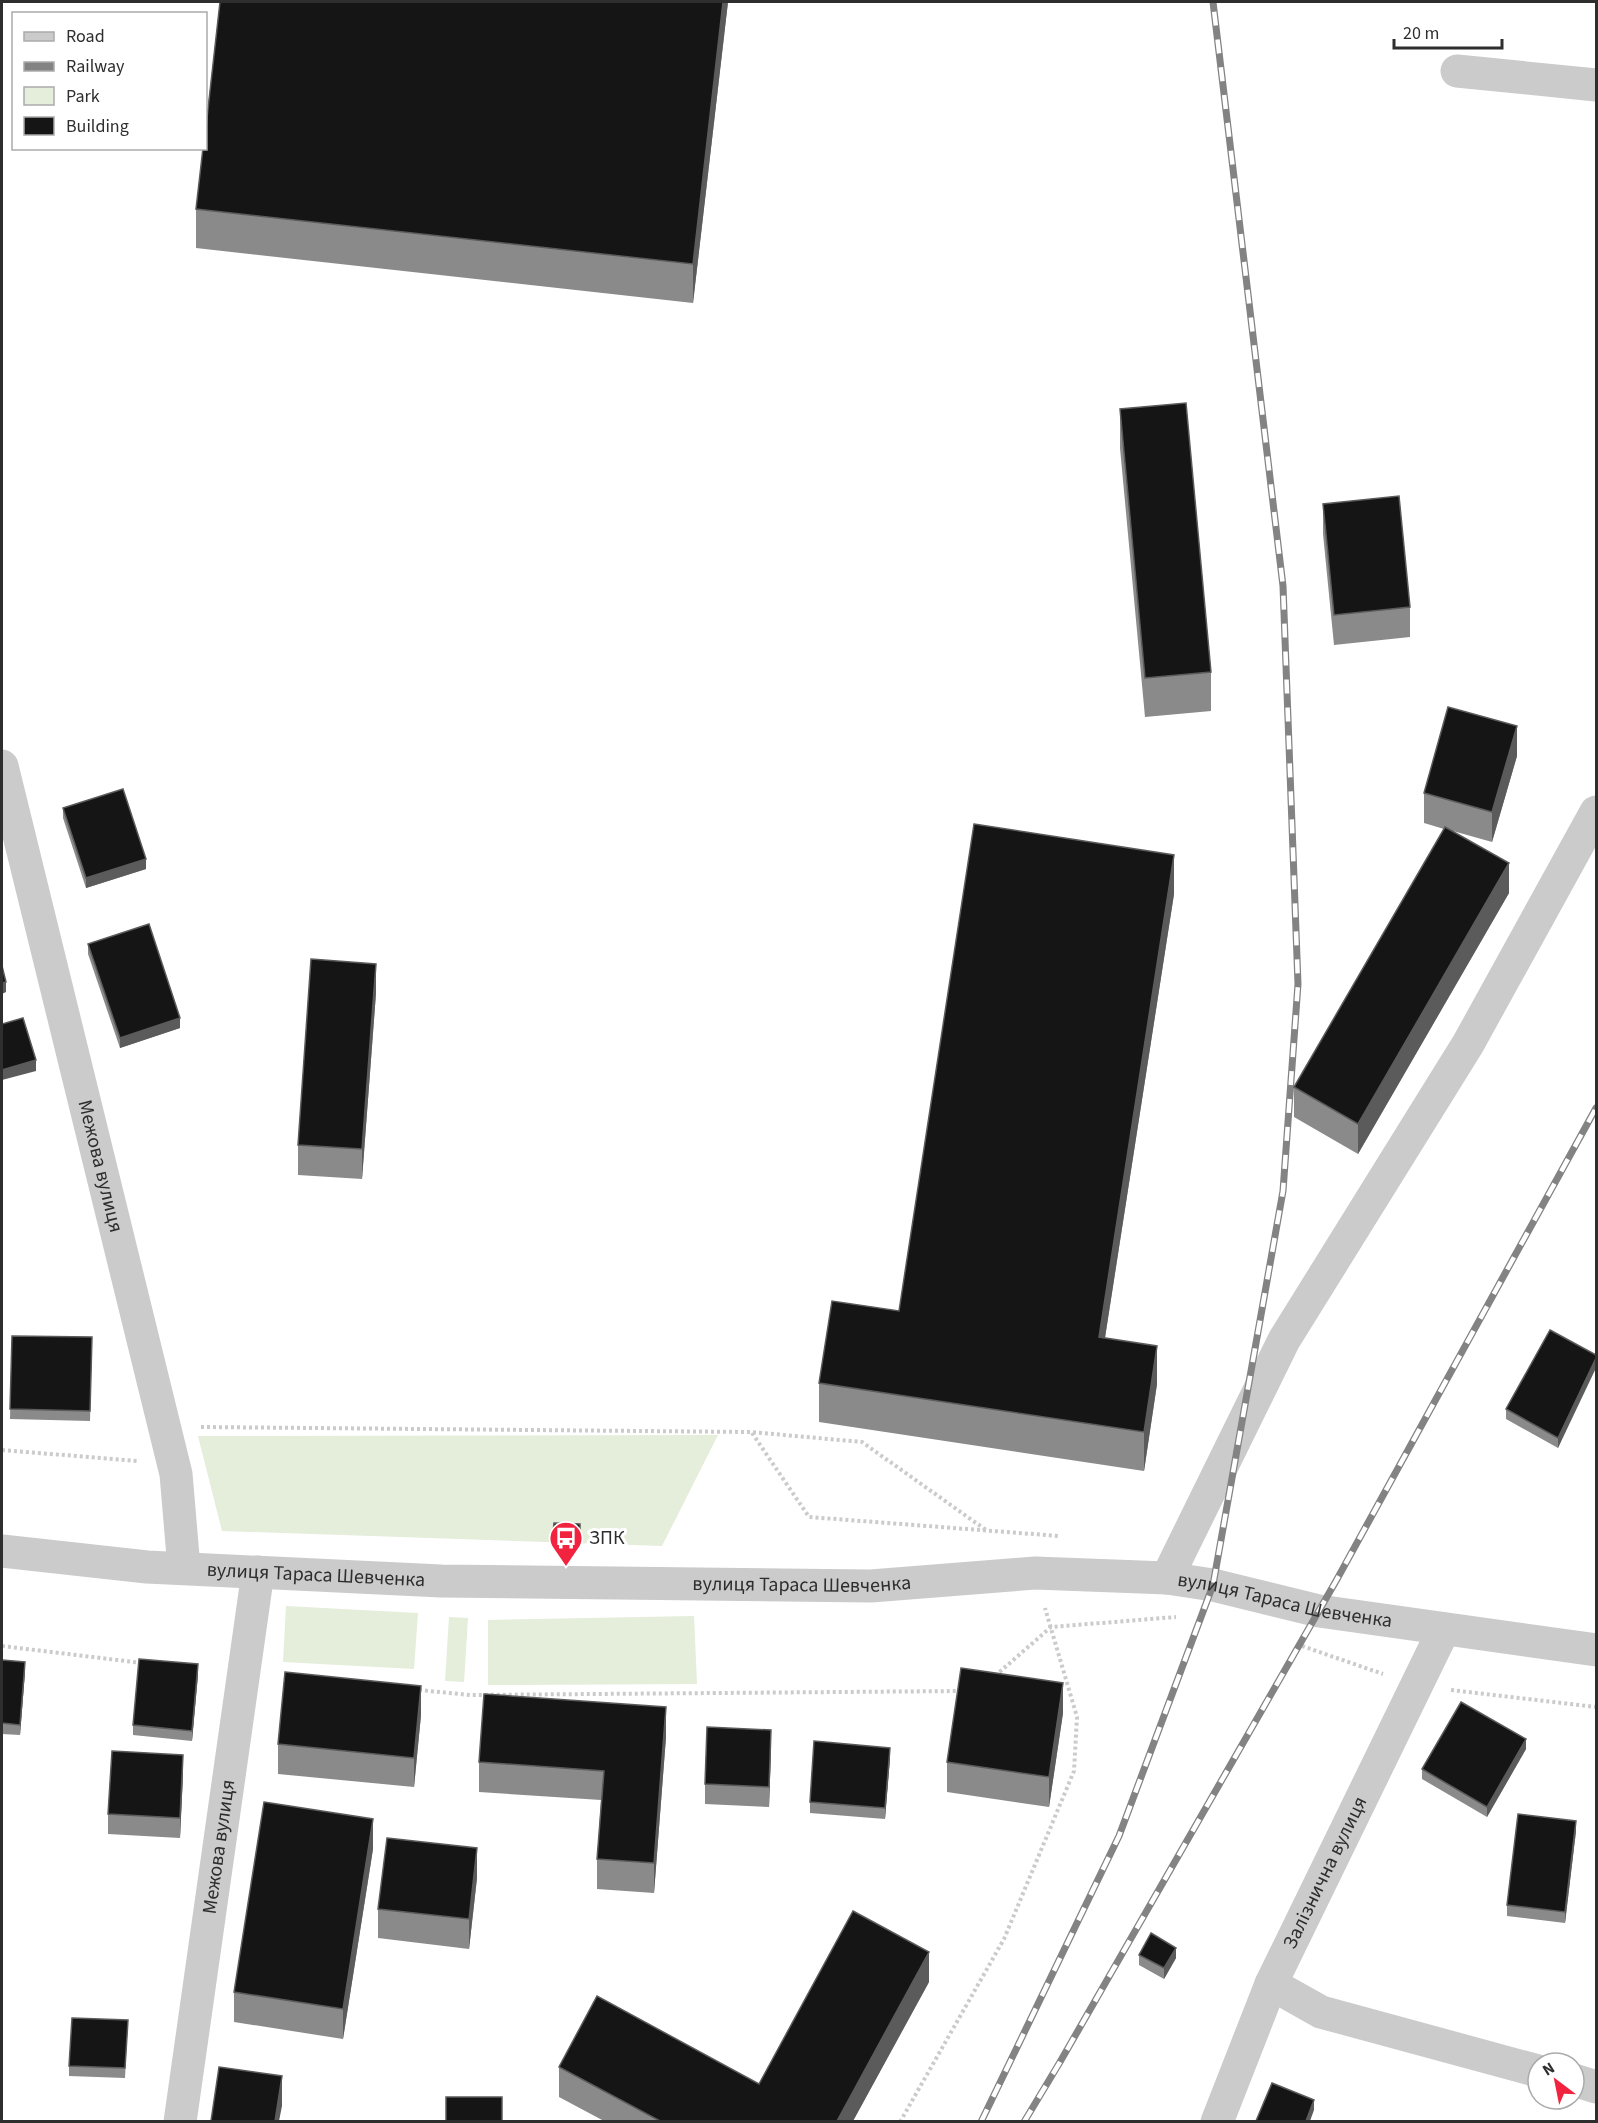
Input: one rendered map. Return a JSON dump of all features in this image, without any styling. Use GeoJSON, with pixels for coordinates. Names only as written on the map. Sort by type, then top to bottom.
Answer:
{"type":"FeatureCollection","features":[{"type":"Feature","properties":{"kind":"street"},"geometry":{"type":"LineString","coordinates":[[1457,71],[1596,85]]}},
{"type":"Feature","properties":{"kind":"street","name":"Межова вулиця"},"geometry":{"type":"LineString","coordinates":[[2,766],[174,1464],[184,1568]]}},
{"type":"Feature","properties":{"kind":"street"},"geometry":{"type":"LineString","coordinates":[[1167,1578],[1284,1340],[1468,1044],[1596,812]]}},
{"type":"Feature","properties":{"kind":"street","name":"вулиця Тараса Шевченка"},"geometry":{"type":"LineString","coordinates":[[2,1551],[147,1567],[441,1581],[860,1586],[1035,1573],[1167,1578],[1213,1585],[1319,1611],[1596,1650]]}},
{"type":"Feature","properties":{"kind":"street","name":"Межова вулиця"},"geometry":{"type":"LineString","coordinates":[[180,2121],[258,1572]]}},
{"type":"Feature","properties":{"kind":"street","name":"Залізнична вулиця"},"geometry":{"type":"LineString","coordinates":[[1217,2121],[1271,1984],[1444,1629]]}},
{"type":"Feature","properties":{"kind":"street"},"geometry":{"type":"LineString","coordinates":[[1271,1984],[1322,2012],[1526,2068]]}},
{"type":"Feature","properties":{"kind":"path"},"geometry":{"type":"LineString","coordinates":[[164,1427],[751,1432],[862,1442],[986,1530]]}},
{"type":"Feature","properties":{"kind":"path"},"geometry":{"type":"LineString","coordinates":[[751,1432],[808,1517],[1068,1537]]}},
{"type":"Feature","properties":{"kind":"path"},"geometry":{"type":"LineString","coordinates":[[2,1450],[174,1464]]}},
{"type":"Feature","properties":{"kind":"path"},"geometry":{"type":"LineString","coordinates":[[900,2121],[1004,1939],[1074,1771],[1077,1717],[1035,1573]]}},
{"type":"Feature","properties":{"kind":"path"},"geometry":{"type":"LineString","coordinates":[[993,1677],[1051,1627],[1177,1617]]}},
{"type":"Feature","properties":{"kind":"path"},"geometry":{"type":"LineString","coordinates":[[1300,1645],[1416,1686],[1596,1707]]}},
{"type":"Feature","properties":{"kind":"path"},"geometry":{"type":"LineString","coordinates":[[2,1646],[152,1664]]}},
{"type":"Feature","properties":{"kind":"path"},"geometry":{"type":"LineString","coordinates":[[413,1689],[470,1695],[965,1691]]}},
{"type":"Feature","properties":{"kind":"green space"},"geometry":{"type":"Polygon","coordinates":[[[718,1435],[662,1546],[222,1531],[198,1436],[718,1435]]]}},
{"type":"Feature","properties":{"kind":"green space"},"geometry":{"type":"Polygon","coordinates":[[[286,1606],[418,1613],[414,1669],[283,1662],[286,1606]]]}},
{"type":"Feature","properties":{"kind":"green space"},"geometry":{"type":"Polygon","coordinates":[[[694,1616],[697,1684],[488,1685],[488,1620],[694,1616]]]}},
{"type":"Feature","properties":{"kind":"green space"},"geometry":{"type":"Polygon","coordinates":[[[449,1617],[468,1618],[464,1682],[445,1681],[449,1617]]]}},
{"type":"Feature","properties":{"kind":"building"},"geometry":{"type":"Polygon","coordinates":[[[220,2],[723,2],[693,264],[196,209],[203,150],[207,150],[207,118],[220,2]]]}},
{"type":"Feature","properties":{"kind":"building"},"geometry":{"type":"Polygon","coordinates":[[[1186,403],[1211,672],[1145,678],[1120,409],[1186,403]]]}},
{"type":"Feature","properties":{"kind":"building"},"geometry":{"type":"Polygon","coordinates":[[[1399,496],[1410,607],[1334,615],[1323,504],[1399,496]]]}},
{"type":"Feature","properties":{"kind":"building"},"geometry":{"type":"Polygon","coordinates":[[[1448,707],[1517,726],[1492,812],[1424,793],[1448,707]]]}},
{"type":"Feature","properties":{"kind":"building"},"geometry":{"type":"Polygon","coordinates":[[[123,789],[146,859],[86,878],[63,808],[123,789]]]}},
{"type":"Feature","properties":{"kind":"building"},"geometry":{"type":"Polygon","coordinates":[[[974,824],[1174,855],[1099,1337],[1157,1346],[1144,1432],[819,1383],[832,1301],[899,1311],[974,824]]]}},
{"type":"Feature","properties":{"kind":"building"},"geometry":{"type":"Polygon","coordinates":[[[1445,827],[1509,863],[1358,1124],[1294,1087],[1445,827]]]}},
{"type":"Feature","properties":{"kind":"building"},"geometry":{"type":"Polygon","coordinates":[[[149,924],[180,1018],[120,1038],[88,944],[149,924]]]}},
{"type":"Feature","properties":{"kind":"building"},"geometry":{"type":"Polygon","coordinates":[[[311,959],[376,964],[362,1149],[298,1145],[311,959]]]}},
{"type":"Feature","properties":{"kind":"building"},"geometry":{"type":"Polygon","coordinates":[[[2,966],[6,982],[2,983],[2,966]]]}},
{"type":"Feature","properties":{"kind":"building"},"geometry":{"type":"Polygon","coordinates":[[[23,1018],[36,1060],[2,1070],[2,1024],[23,1018]]]}},
{"type":"Feature","properties":{"kind":"building"},"geometry":{"type":"Polygon","coordinates":[[[1550,1330],[1596,1355],[1558,1438],[1506,1409],[1550,1330]]]}},
{"type":"Feature","properties":{"kind":"building"},"geometry":{"type":"Polygon","coordinates":[[[12,1336],[92,1337],[90,1411],[10,1409],[12,1336]]]}},
{"type":"Feature","properties":{"kind":"building"},"geometry":{"type":"Polygon","coordinates":[[[554,1523],[580,1524],[580,1533],[553,1532],[554,1523]]]}},
{"type":"Feature","properties":{"kind":"building"},"geometry":{"type":"Polygon","coordinates":[[[139,1659],[198,1664],[192,1731],[133,1725],[139,1659]]]}},
{"type":"Feature","properties":{"kind":"building"},"geometry":{"type":"Polygon","coordinates":[[[2,1660],[25,1662],[20,1725],[2,1723],[2,1660]]]}},
{"type":"Feature","properties":{"kind":"building"},"geometry":{"type":"Polygon","coordinates":[[[961,1668],[1063,1683],[1049,1777],[947,1762],[961,1668]]]}},
{"type":"Feature","properties":{"kind":"building"},"geometry":{"type":"Polygon","coordinates":[[[285,1672],[421,1686],[414,1758],[278,1744],[285,1672]]]}},
{"type":"Feature","properties":{"kind":"building"},"geometry":{"type":"Polygon","coordinates":[[[484,1694],[666,1707],[654,1863],[597,1859],[604,1771],[479,1762],[484,1694]]]}},
{"type":"Feature","properties":{"kind":"building"},"geometry":{"type":"Polygon","coordinates":[[[1461,1702],[1526,1739],[1487,1807],[1422,1769],[1461,1702]]]}},
{"type":"Feature","properties":{"kind":"building"},"geometry":{"type":"Polygon","coordinates":[[[707,1727],[771,1730],[769,1787],[705,1784],[707,1727]]]}},
{"type":"Feature","properties":{"kind":"building"},"geometry":{"type":"Polygon","coordinates":[[[814,1741],[890,1748],[885,1808],[810,1802],[814,1741]]]}},
{"type":"Feature","properties":{"kind":"building"},"geometry":{"type":"Polygon","coordinates":[[[112,1751],[183,1755],[180,1818],[108,1814],[112,1751]]]}},
{"type":"Feature","properties":{"kind":"building"},"geometry":{"type":"Polygon","coordinates":[[[264,1802],[373,1819],[343,2009],[234,1992],[264,1802]]]}},
{"type":"Feature","properties":{"kind":"building"},"geometry":{"type":"Polygon","coordinates":[[[1518,1814],[1576,1821],[1565,1912],[1507,1905],[1518,1814]]]}},
{"type":"Feature","properties":{"kind":"building"},"geometry":{"type":"Polygon","coordinates":[[[387,1838],[477,1848],[469,1919],[378,1909],[387,1838]]]}},
{"type":"Feature","properties":{"kind":"building"},"geometry":{"type":"Polygon","coordinates":[[[853,1911],[929,1952],[837,2121],[660,2121],[559,2067],[597,1996],[759,2084],[853,1911]]]}},
{"type":"Feature","properties":{"kind":"building"},"geometry":{"type":"Polygon","coordinates":[[[1151,1933],[1176,1948],[1164,1968],[1139,1955],[1151,1933]]]}},
{"type":"Feature","properties":{"kind":"building"},"geometry":{"type":"Polygon","coordinates":[[[72,2018],[128,2020],[125,2068],[69,2066],[72,2018]]]}},
{"type":"Feature","properties":{"kind":"building"},"geometry":{"type":"Polygon","coordinates":[[[219,2067],[282,2076],[275,2121],[211,2121],[219,2067]]]}},
{"type":"Feature","properties":{"kind":"building"},"geometry":{"type":"Polygon","coordinates":[[[1272,2083],[1314,2100],[1306,2121],[1256,2121],[1272,2083]]]}},
{"type":"Feature","properties":{"kind":"building"},"geometry":{"type":"Polygon","coordinates":[[[446,2097],[502,2097],[502,2121],[446,2121],[446,2097]]]}},
{"type":"Feature","properties":{"kind":"railway"},"geometry":{"type":"LineString","coordinates":[[981,2122],[1119,1836],[1213,1585],[1283,1191],[1298,984],[1283,586],[1213,2]]}},
{"type":"Feature","properties":{"kind":"railway"},"geometry":{"type":"LineString","coordinates":[[1024,2122],[1336,1581],[1596,1108]]}},
{"type":"Feature","properties":{"kind":"place","name":"ЗПК"},"geometry":{"type":"Point","coordinates":[566,1567]}}]}
